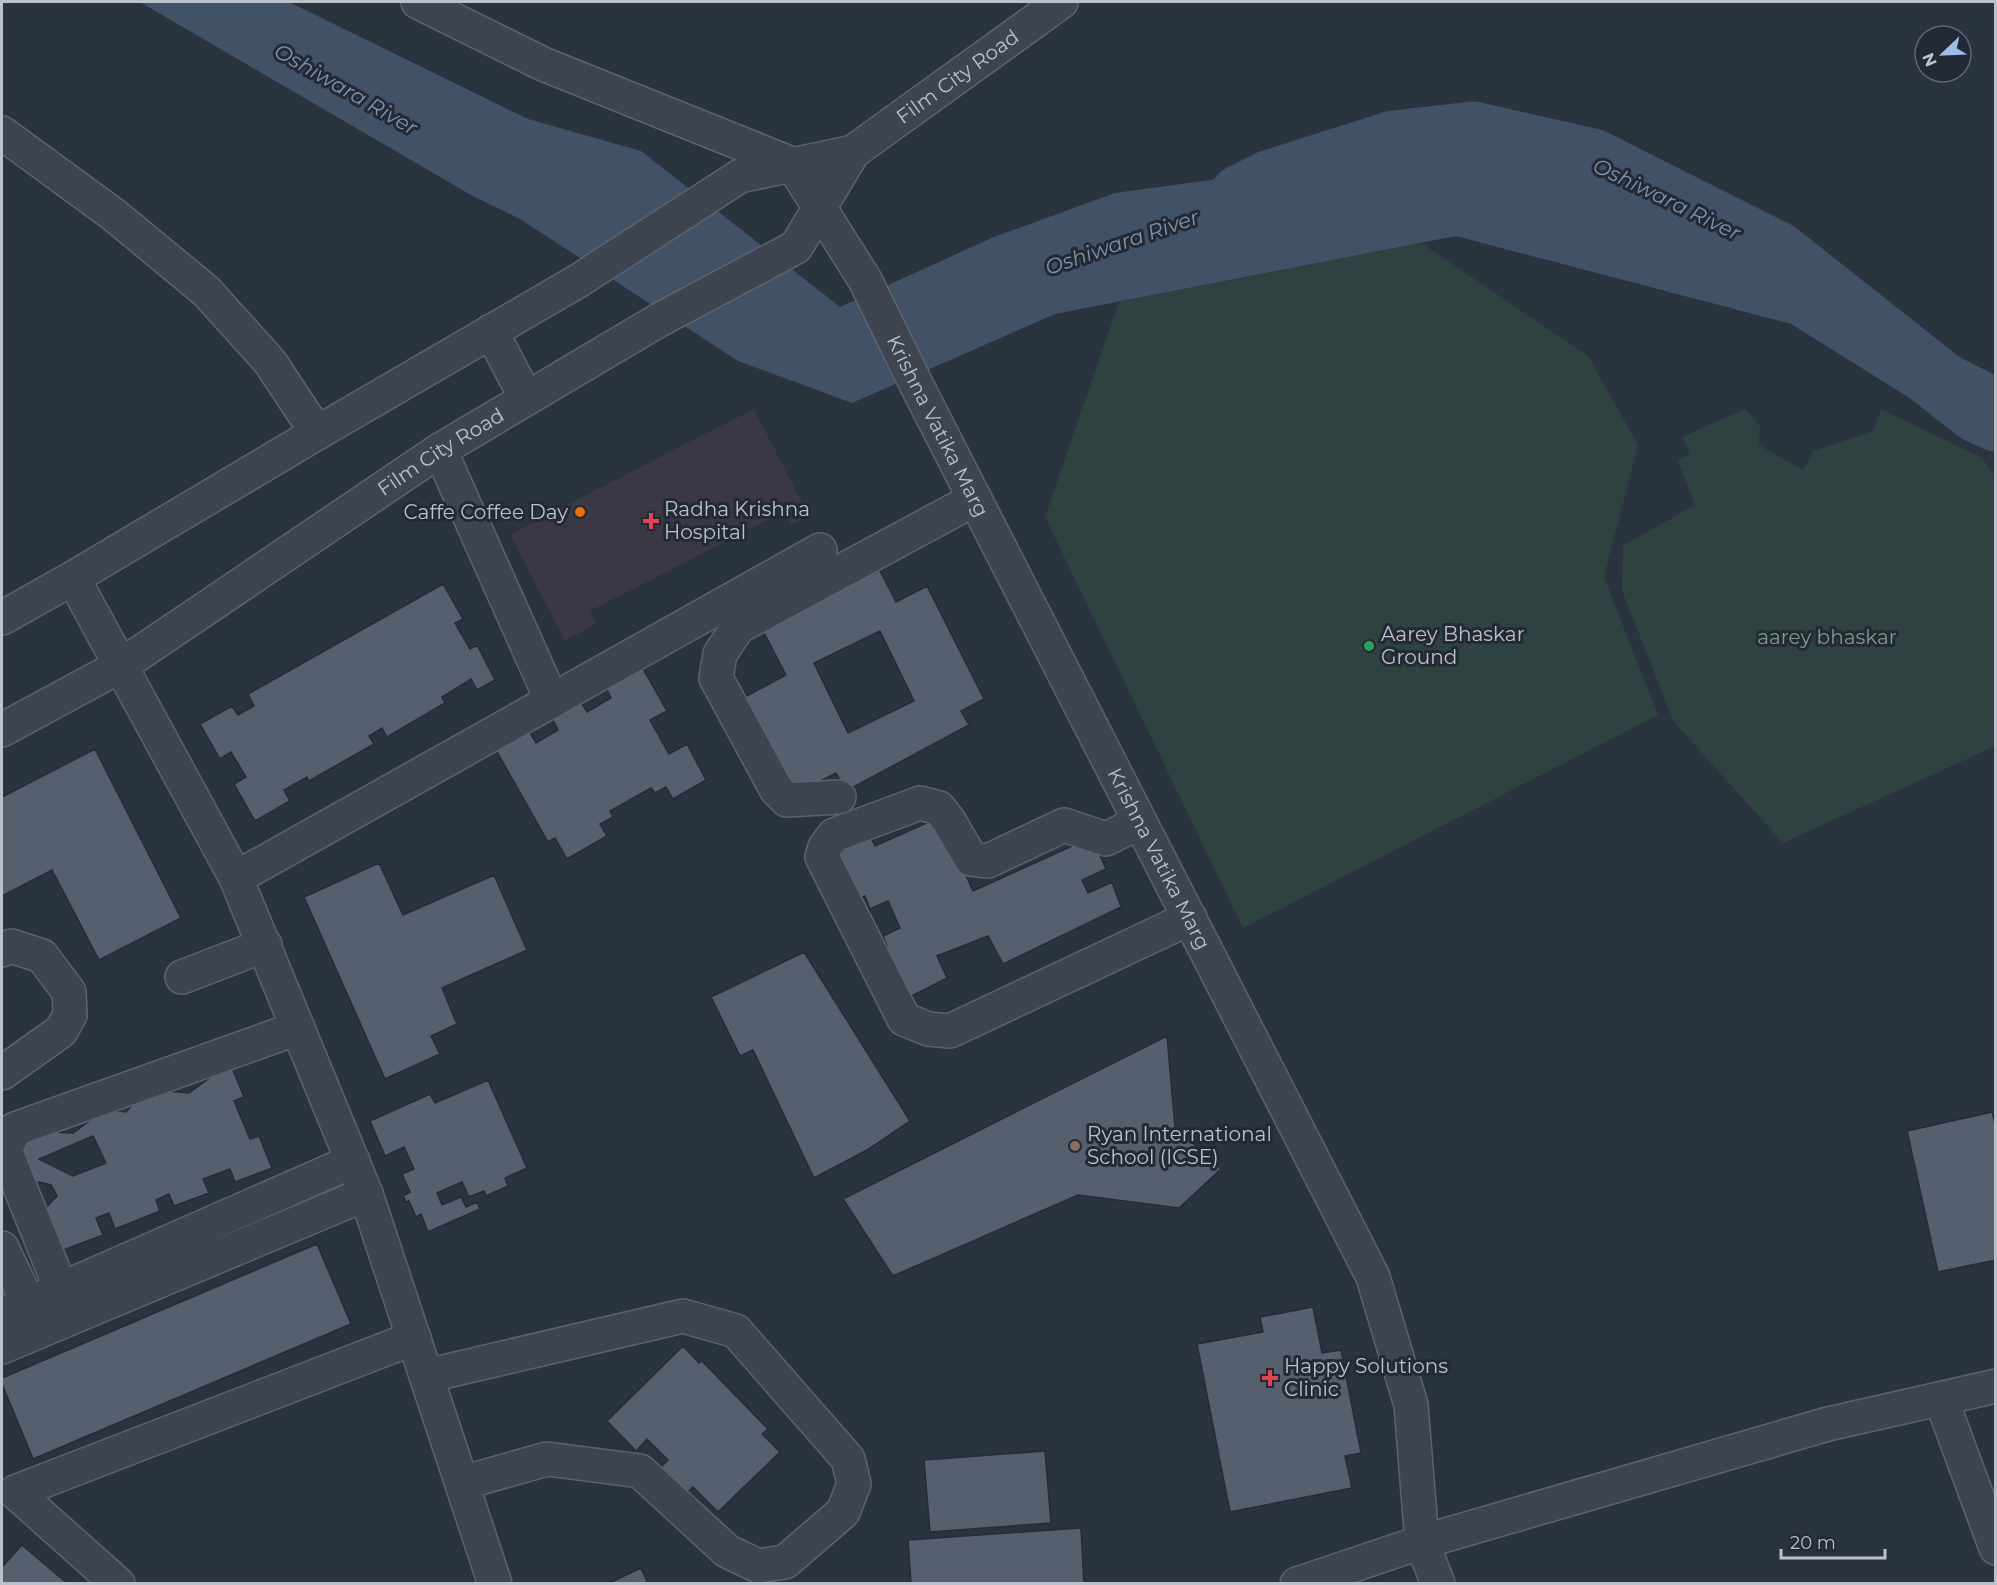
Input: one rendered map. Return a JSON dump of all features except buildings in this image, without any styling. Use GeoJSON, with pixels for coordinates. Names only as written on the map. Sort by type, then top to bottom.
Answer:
{"type":"FeatureCollection","features":[{"type":"Feature","properties":{"kind":"street"},"geometry":{"type":"LineString","coordinates":[[418,2],[543,64],[792,164]]}},
{"type":"Feature","properties":{"kind":"street","name":"Film City Road"},"geometry":{"type":"LineString","coordinates":[[2,730],[122,665],[440,450],[659,320],[796,247],[853,152],[1061,2]]}},
{"type":"Feature","properties":{"kind":"street"},"geometry":{"type":"LineString","coordinates":[[2,133],[114,216],[206,291],[270,362],[317,433]]}},
{"type":"Feature","properties":{"kind":"street","name":"Film City Road"},"geometry":{"type":"LineString","coordinates":[[2,618],[578,281],[740,176],[853,152]]}},
{"type":"Feature","properties":{"kind":"street","name":"Krishna Vatika Marg"},"geometry":{"type":"LineString","coordinates":[[792,164],[865,280],[1373,1277],[1411,1405],[1422,1542],[1438,1584]]}},
{"type":"Feature","properties":{"kind":"street"},"geometry":{"type":"LineString","coordinates":[[491,331],[526,398]]}},
{"type":"Feature","properties":{"kind":"street"},"geometry":{"type":"LineString","coordinates":[[440,450],[552,701]]}},
{"type":"Feature","properties":{"kind":"street"},"geometry":{"type":"LineString","coordinates":[[839,797],[787,800],[776,789],[716,678],[720,654],[738,627],[975,499]]}},
{"type":"Feature","properties":{"kind":"street"},"geometry":{"type":"LineString","coordinates":[[236,878],[820,550]]}},
{"type":"Feature","properties":{"kind":"street"},"geometry":{"type":"LineString","coordinates":[[73,578],[236,878],[366,1194],[495,1584]]}},
{"type":"Feature","properties":{"kind":"street"},"geometry":{"type":"LineString","coordinates":[[1140,822],[1106,839],[1064,825],[988,861],[971,859],[939,808],[920,803],[834,835],[825,847],[822,857],[904,1019],[928,1029],[950,1031],[1190,918]]}},
{"type":"Feature","properties":{"kind":"street"},"geometry":{"type":"LineString","coordinates":[[180,971],[261,938]]}},
{"type":"Feature","properties":{"kind":"street"},"geometry":{"type":"LineString","coordinates":[[2,950],[11,946],[42,956],[69,992],[70,1015],[61,1031],[2,1073]]}},
{"type":"Feature","properties":{"kind":"street"},"geometry":{"type":"LineString","coordinates":[[61,1289],[5,1150],[15,1129],[298,1028]]}},
{"type":"Feature","properties":{"kind":"street"},"geometry":{"type":"LineString","coordinates":[[2,1248],[15,1309],[353,1161]]}},
{"type":"Feature","properties":{"kind":"street"},"geometry":{"type":"LineString","coordinates":[[2,1347],[366,1194]]}},
{"type":"Feature","properties":{"kind":"street"},"geometry":{"type":"LineString","coordinates":[[426,1376],[683,1316],[736,1331],[848,1459],[854,1484],[843,1512],[785,1562],[758,1566],[727,1551],[640,1471],[547,1460],[462,1483]]}},
{"type":"Feature","properties":{"kind":"street"},"geometry":{"type":"LineString","coordinates":[[118,1584],[15,1492],[414,1338]]}},
{"type":"Feature","properties":{"kind":"street"},"geometry":{"type":"LineString","coordinates":[[1297,1584],[1422,1542],[1828,1424],[1995,1386]]}},
{"type":"Feature","properties":{"kind":"street"},"geometry":{"type":"LineString","coordinates":[[1941,1399],[1995,1548]]}},
{"type":"Feature","properties":{"kind":"shaded area","name":"Radha Krishna Hospital"},"geometry":{"type":"Polygon","coordinates":[[[754,409],[809,516],[791,525],[783,512],[590,611],[596,624],[565,641],[510,534],[754,409]]]}},
{"type":"Feature","properties":{"kind":"green space","name":"Aarey Bhaskar Ground"},"geometry":{"type":"Polygon","coordinates":[[[1421,243],[1588,356],[1638,445],[1604,577],[1658,715],[1243,928],[1045,517],[1119,302],[1421,243]]]}},
{"type":"Feature","properties":{"kind":"green space","name":"aarey bhaskar"},"geometry":{"type":"Polygon","coordinates":[[[1745,409],[1760,426],[1759,445],[1803,470],[1813,451],[1873,431],[1881,409],[1982,458],[1995,476],[1995,746],[1783,843],[1674,722],[1622,591],[1623,546],[1695,505],[1678,461],[1690,454],[1682,437],[1745,409]]]}},
{"type":"Feature","properties":{"kind":"water"},"geometry":{"type":"Polygon","coordinates":[[[140,2],[289,2],[528,119],[641,151],[840,307],[994,237],[1115,193],[1456,147],[1565,158],[1995,375],[1995,451],[1791,324],[1456,236],[1055,314],[852,403],[738,361],[520,219],[471,195],[140,2]]]}},
{"type":"Feature","properties":{"kind":"waterway","name":"Oshiwara River"},"geometry":{"type":"LineString","coordinates":[[1241,196],[1271,181],[1394,142],[1473,133],[1592,160],[1777,253],[1977,411],[1996,420]]}},
{"type":"Feature","properties":{"kind":"place","name":"Caffe Coffee Day"},"geometry":{"type":"Point","coordinates":[580,512]}},
{"type":"Feature","properties":{"kind":"place","name":"Radha Krishna Hospital"},"geometry":{"type":"Point","coordinates":[651,521]}},
{"type":"Feature","properties":{"kind":"place","name":"Aarey Bhaskar Ground"},"geometry":{"type":"Point","coordinates":[1369,646]}},
{"type":"Feature","properties":{"kind":"place","name":"Ryan International School (ICSE)"},"geometry":{"type":"Point","coordinates":[1075,1146]}},
{"type":"Feature","properties":{"kind":"place","name":"Happy Solutions Clinic"},"geometry":{"type":"Point","coordinates":[1270,1378]}}]}
